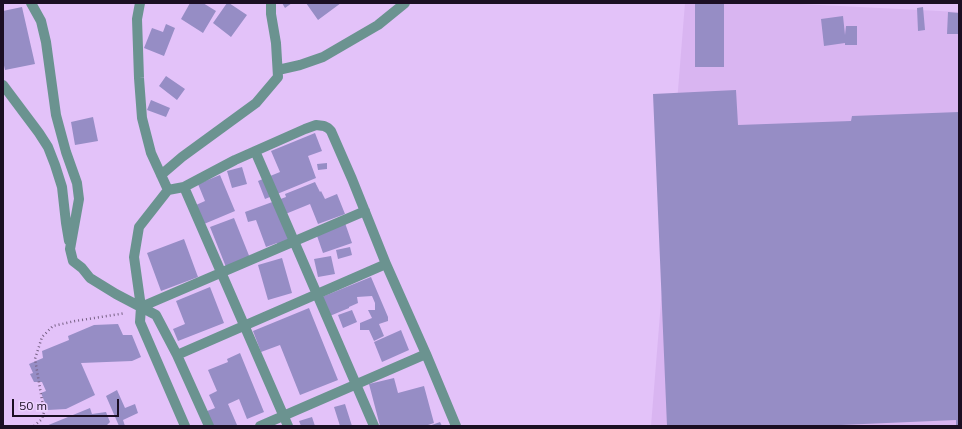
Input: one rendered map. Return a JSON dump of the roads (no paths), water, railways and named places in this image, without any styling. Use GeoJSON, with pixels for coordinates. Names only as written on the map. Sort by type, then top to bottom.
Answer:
{"type":"FeatureCollection","features":[{"type":"Feature","properties":{"kind":"street"},"geometry":{"type":"LineString","coordinates":[[31,3],[40,21],[46,42],[56,115],[66,152],[77,183],[79,199],[70,249]]}},
{"type":"Feature","properties":{"kind":"street"},"geometry":{"type":"LineString","coordinates":[[140,3],[138,19],[139,78],[142,118],[151,153],[168,190]]}},
{"type":"Feature","properties":{"kind":"street"},"geometry":{"type":"LineString","coordinates":[[161,175],[182,157],[256,103],[278,77],[276,43],[271,14],[271,3]]}},
{"type":"Feature","properties":{"kind":"street"},"geometry":{"type":"LineString","coordinates":[[278,70],[300,65],[323,57],[378,25],[405,3]]}},
{"type":"Feature","properties":{"kind":"street"},"geometry":{"type":"LineString","coordinates":[[3,85],[48,147],[62,187],[66,223],[73,261],[82,268],[90,278],[116,294],[156,315],[177,355],[209,426]]}},
{"type":"Feature","properties":{"kind":"street"},"geometry":{"type":"LineString","coordinates":[[185,426],[140,322],[141,307],[134,257],[139,227],[168,190],[184,187],[235,160],[316,125],[324,126],[331,131],[386,264],[456,426]]}},
{"type":"Feature","properties":{"kind":"street"},"geometry":{"type":"LineString","coordinates":[[255,151],[374,426]]}},
{"type":"Feature","properties":{"kind":"street"},"geometry":{"type":"LineString","coordinates":[[184,187],[288,426]]}},
{"type":"Feature","properties":{"kind":"street"},"geometry":{"type":"LineString","coordinates":[[141,307],[365,212]]}},
{"type":"Feature","properties":{"kind":"street"},"geometry":{"type":"LineString","coordinates":[[177,355],[386,264]]}},
{"type":"Feature","properties":{"kind":"street"},"geometry":{"type":"LineString","coordinates":[[260,426],[426,354]]}}]}
